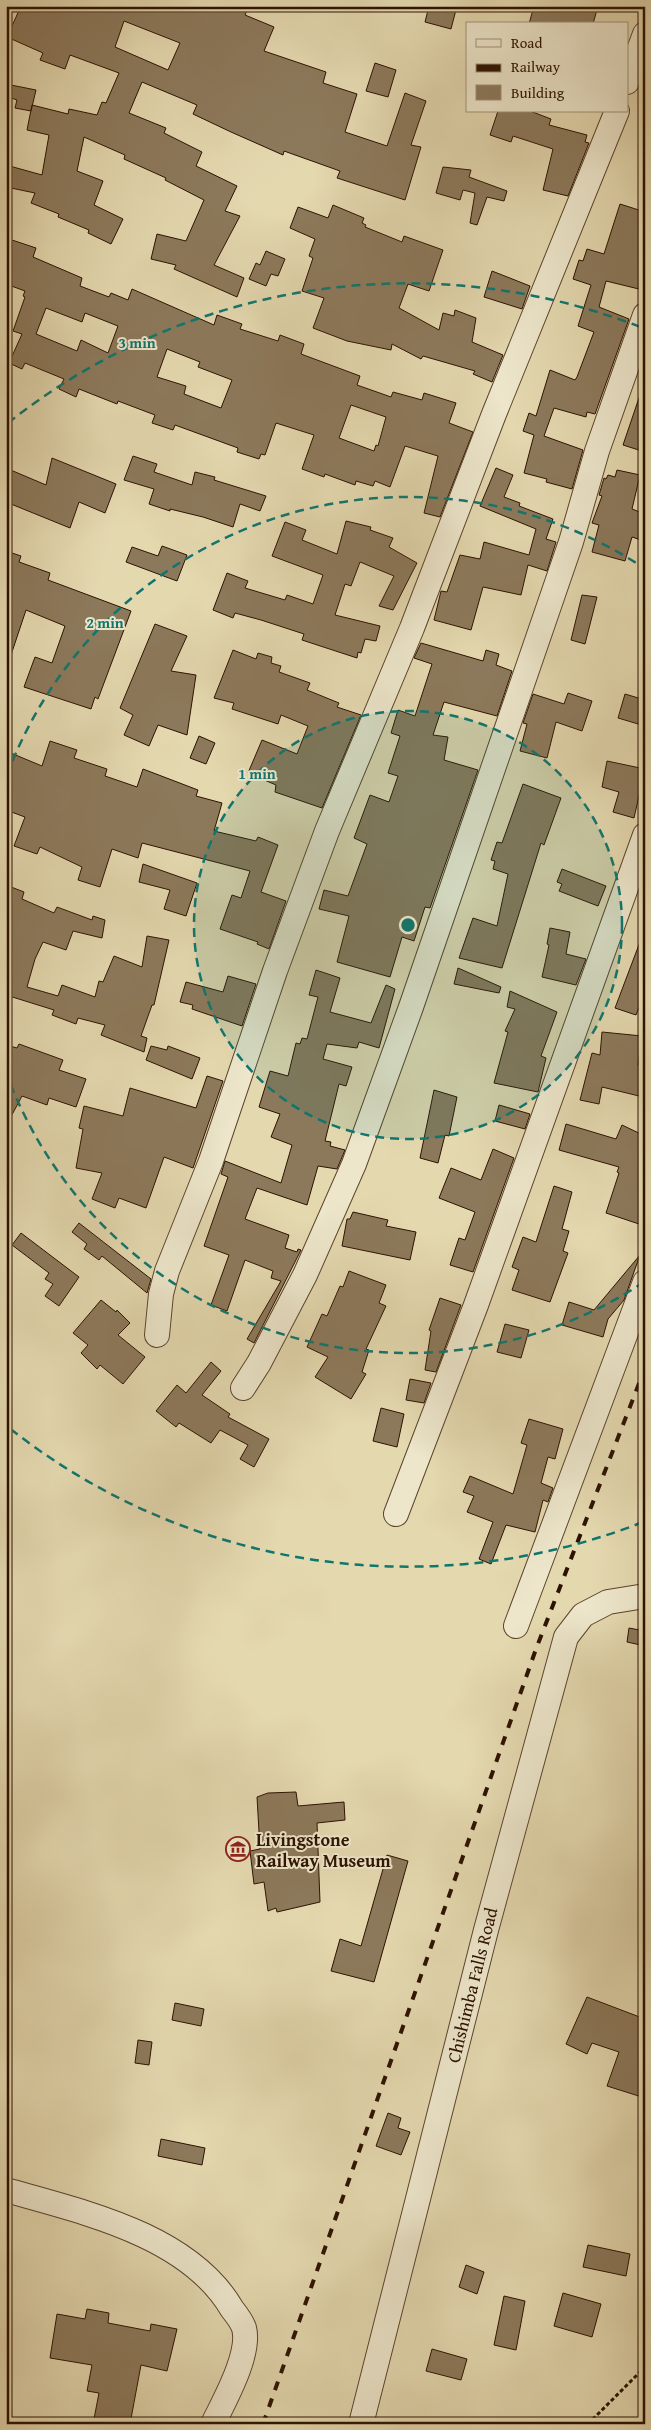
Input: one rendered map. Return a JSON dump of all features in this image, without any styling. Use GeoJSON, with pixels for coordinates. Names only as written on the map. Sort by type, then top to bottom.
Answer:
{"type":"FeatureCollection","features":[{"type":"Feature","properties":{"kind":"street"},"geometry":{"type":"LineString","coordinates":[[628,79],[645,34]]}},
{"type":"Feature","properties":{"kind":"street"},"geometry":{"type":"LineString","coordinates":[[157,1335],[161,1294],[167,1271],[211,1161],[275,971],[326,831],[415,619],[494,414],[617,112]]}},
{"type":"Feature","properties":{"kind":"street"},"geometry":{"type":"LineString","coordinates":[[243,1388],[259,1363],[305,1275],[354,1164],[411,1007],[571,542],[597,451],[645,315]]}},
{"type":"Feature","properties":{"kind":"street"},"geometry":{"type":"LineString","coordinates":[[396,1514],[476,1305],[645,835]]}},
{"type":"Feature","properties":{"kind":"street"},"geometry":{"type":"LineString","coordinates":[[516,1626],[645,1282]]}},
{"type":"Feature","properties":{"kind":"street","name":"Chishimba Falls Road"},"geometry":{"type":"LineString","coordinates":[[361,2424],[488,1920],[566,1637],[583,1616],[608,1602],[645,1596]]}},
{"type":"Feature","properties":{"kind":"street"},"geometry":{"type":"LineString","coordinates":[[6,2190],[62,2206],[129,2229],[182,2256],[223,2292],[244,2328],[243,2358],[213,2424]]}},
{"type":"Feature","properties":{"kind":"path"},"geometry":{"type":"LineString","coordinates":[[588,2424],[645,2367]]}},
{"type":"Feature","properties":{"kind":"building"},"geometry":{"type":"Polygon","coordinates":[[[21,6],[249,6],[245,15],[274,27],[264,51],[326,72],[323,83],[357,94],[345,132],[387,146],[405,93],[426,101],[411,145],[421,147],[405,200],[337,178],[340,171],[284,151],[283,155],[231,132],[193,114],[197,105],[142,82],[129,113],[166,128],[164,133],[202,152],[196,166],[237,186],[225,211],[240,216],[214,265],[244,278],[237,297],[174,269],[176,265],[151,259],[157,234],[186,241],[204,200],[165,180],[166,178],[124,159],[125,155],[84,137],[77,171],[103,181],[94,205],[123,219],[111,244],[88,233],[89,230],[58,217],[59,214],[31,203],[35,193],[6,187],[6,165],[42,175],[49,135],[27,130],[32,105],[68,114],[69,109],[97,115],[102,102],[106,103],[119,73],[70,55],[65,69],[40,60],[43,53],[7,37],[21,6]],[[124,21],[115,47],[168,70],[180,43],[124,21]]]}},
{"type":"Feature","properties":{"kind":"building"},"geometry":{"type":"Polygon","coordinates":[[[429,6],[457,6],[451,29],[425,22],[429,6]]]}},
{"type":"Feature","properties":{"kind":"building"},"geometry":{"type":"Polygon","coordinates":[[[534,6],[598,6],[594,22],[530,22],[534,6]]]}},
{"type":"Feature","properties":{"kind":"building"},"geometry":{"type":"Polygon","coordinates":[[[375,63],[396,70],[388,97],[366,91],[375,63]]]}},
{"type":"Feature","properties":{"kind":"building"},"geometry":{"type":"Polygon","coordinates":[[[6,84],[36,90],[31,111],[15,108],[17,100],[6,96],[6,84]]]}},
{"type":"Feature","properties":{"kind":"building"},"geometry":{"type":"Polygon","coordinates":[[[498,112],[533,112],[551,119],[549,125],[587,135],[585,142],[589,143],[568,196],[543,190],[553,149],[513,136],[511,142],[490,135],[498,112]]]}},
{"type":"Feature","properties":{"kind":"building"},"geometry":{"type":"Polygon","coordinates":[[[443,167],[471,170],[469,177],[507,191],[504,201],[487,197],[477,225],[470,223],[475,193],[463,190],[460,200],[436,193],[443,167]]]}},
{"type":"Feature","properties":{"kind":"building"},"geometry":{"type":"Polygon","coordinates":[[[620,204],[645,212],[645,281],[643,290],[606,281],[599,307],[629,319],[595,414],[587,412],[586,417],[554,408],[544,436],[583,450],[572,489],[546,482],[547,479],[524,473],[534,435],[523,431],[529,413],[536,416],[550,370],[575,380],[577,377],[594,332],[578,326],[591,285],[573,279],[579,260],[583,261],[587,249],[604,254],[620,204]]]}},
{"type":"Feature","properties":{"kind":"building"},"geometry":{"type":"Polygon","coordinates":[[[333,205],[364,218],[362,223],[366,225],[365,227],[402,242],[404,236],[443,250],[429,291],[408,284],[399,308],[439,330],[443,313],[454,316],[455,310],[476,318],[472,342],[503,355],[492,382],[473,374],[475,371],[423,356],[421,359],[392,344],[391,350],[347,341],[313,328],[324,298],[302,291],[313,258],[309,256],[315,239],[290,228],[298,207],[328,218],[333,205]]]}},
{"type":"Feature","properties":{"kind":"building"},"geometry":{"type":"Polygon","coordinates":[[[12,240],[36,248],[33,257],[82,278],[80,286],[109,297],[111,293],[128,300],[132,289],[214,325],[217,315],[242,324],[240,329],[278,341],[280,335],[304,344],[301,354],[360,376],[357,385],[391,397],[393,392],[422,400],[424,393],[456,403],[449,423],[473,432],[440,517],[424,513],[438,456],[405,446],[390,487],[375,481],[373,486],[356,481],[355,485],[325,474],[324,477],[302,469],[314,435],[276,423],[265,455],[261,454],[259,459],[237,452],[238,448],[175,425],[173,430],[152,423],[155,415],[118,401],[117,404],[79,389],[76,397],[59,389],[64,379],[25,363],[22,369],[9,363],[22,334],[13,331],[25,297],[23,296],[25,291],[6,284],[6,256],[12,240]],[[46,308],[36,334],[77,351],[81,340],[108,353],[118,326],[85,313],[82,322],[46,308]],[[167,349],[157,377],[186,386],[184,394],[221,408],[232,380],[198,367],[200,362],[167,349]],[[351,405],[339,438],[374,451],[376,445],[378,446],[386,417],[351,405]]]}},
{"type":"Feature","properties":{"kind":"building"},"geometry":{"type":"Polygon","coordinates":[[[266,251],[285,259],[278,276],[271,274],[266,286],[249,279],[256,263],[260,265],[266,251]]]}},
{"type":"Feature","properties":{"kind":"building"},"geometry":{"type":"Polygon","coordinates":[[[492,271],[530,286],[522,309],[484,297],[492,271]]]}},
{"type":"Feature","properties":{"kind":"building"},"geometry":{"type":"Polygon","coordinates":[[[642,389],[645,390],[645,452],[623,445],[642,389]]]}},
{"type":"Feature","properties":{"kind":"building"},"geometry":{"type":"Polygon","coordinates":[[[133,456],[157,464],[154,472],[192,485],[195,472],[215,477],[214,480],[266,496],[260,511],[240,504],[233,527],[203,517],[170,509],[170,511],[149,504],[154,489],[124,480],[133,456]]]}},
{"type":"Feature","properties":{"kind":"building"},"geometry":{"type":"Polygon","coordinates":[[[52,458],[116,484],[105,513],[79,502],[70,528],[6,502],[6,468],[46,485],[52,458]]]}},
{"type":"Feature","properties":{"kind":"building"},"geometry":{"type":"Polygon","coordinates":[[[496,468],[513,475],[504,497],[520,503],[519,506],[553,519],[546,539],[556,542],[547,571],[528,565],[521,595],[483,587],[471,630],[434,620],[441,591],[447,592],[460,555],[480,559],[484,542],[529,555],[536,529],[480,506],[496,468]]]}},
{"type":"Feature","properties":{"kind":"building"},"geometry":{"type":"Polygon","coordinates":[[[617,470],[640,475],[632,509],[645,514],[645,530],[641,540],[632,537],[625,561],[592,552],[599,525],[592,523],[602,496],[599,495],[604,478],[606,479],[608,475],[615,477],[617,470]]]}},
{"type":"Feature","properties":{"kind":"building"},"geometry":{"type":"Polygon","coordinates":[[[346,521],[371,527],[370,530],[393,538],[389,547],[417,563],[393,610],[379,606],[394,576],[360,562],[351,586],[345,584],[335,615],[380,626],[376,641],[365,639],[361,653],[358,652],[357,658],[302,640],[304,634],[235,613],[233,618],[213,610],[227,573],[248,581],[245,588],[285,600],[287,595],[313,604],[323,575],[272,556],[285,522],[306,530],[302,540],[337,554],[346,521]]]}},
{"type":"Feature","properties":{"kind":"building"},"geometry":{"type":"Polygon","coordinates":[[[162,546],[187,555],[177,581],[126,562],[132,547],[158,556],[162,546]]]}},
{"type":"Feature","properties":{"kind":"building"},"geometry":{"type":"Polygon","coordinates":[[[6,551],[21,556],[19,562],[50,573],[48,580],[131,611],[98,699],[95,697],[91,709],[24,687],[35,657],[52,663],[65,626],[26,610],[9,661],[6,661],[6,551]]]}},
{"type":"Feature","properties":{"kind":"building"},"geometry":{"type":"Polygon","coordinates":[[[582,595],[597,597],[585,644],[571,640],[582,595]]]}},
{"type":"Feature","properties":{"kind":"building"},"geometry":{"type":"Polygon","coordinates":[[[155,624],[187,636],[171,671],[196,675],[187,735],[158,725],[149,746],[124,735],[133,715],[120,708],[155,624]]]}},
{"type":"Feature","properties":{"kind":"building"},"geometry":{"type":"Polygon","coordinates":[[[421,643],[483,661],[486,650],[499,654],[496,665],[512,671],[497,716],[444,702],[433,735],[448,737],[444,760],[478,770],[430,908],[425,907],[414,941],[402,937],[390,977],[337,962],[349,916],[319,909],[324,890],[348,896],[367,844],[354,838],[370,795],[389,802],[398,776],[388,773],[400,736],[391,733],[398,710],[415,716],[432,664],[414,658],[421,643]]]}},
{"type":"Feature","properties":{"kind":"building"},"geometry":{"type":"Polygon","coordinates":[[[233,650],[256,659],[258,653],[272,657],[271,663],[281,666],[279,672],[310,683],[307,690],[339,703],[337,707],[361,715],[322,808],[275,792],[276,785],[248,773],[262,740],[297,754],[308,726],[281,715],[278,724],[232,709],[234,703],[214,698],[233,650]]]}},
{"type":"Feature","properties":{"kind":"building"},"geometry":{"type":"Polygon","coordinates":[[[568,693],[592,701],[582,731],[556,722],[547,758],[520,751],[527,724],[523,723],[533,694],[564,704],[568,693]]]}},
{"type":"Feature","properties":{"kind":"building"},"geometry":{"type":"Polygon","coordinates":[[[625,694],[645,700],[645,726],[618,718],[625,694]]]}},
{"type":"Feature","properties":{"kind":"building"},"geometry":{"type":"Polygon","coordinates":[[[199,736],[215,743],[206,764],[190,758],[199,736]]]}},
{"type":"Feature","properties":{"kind":"building"},"geometry":{"type":"Polygon","coordinates":[[[50,741],[77,750],[74,758],[107,769],[105,776],[137,787],[143,769],[198,790],[196,796],[222,803],[214,831],[256,841],[258,837],[278,845],[261,892],[286,901],[269,949],[257,944],[258,942],[220,929],[232,895],[241,898],[250,871],[142,843],[138,858],[112,849],[100,887],[78,880],[82,867],[40,847],[37,854],[14,846],[25,817],[6,810],[6,751],[42,766],[50,741]]]}},
{"type":"Feature","properties":{"kind":"building"},"geometry":{"type":"Polygon","coordinates":[[[607,761],[645,769],[634,818],[613,812],[619,792],[602,787],[607,761]]]}},
{"type":"Feature","properties":{"kind":"building"},"geometry":{"type":"Polygon","coordinates":[[[523,784],[561,798],[544,845],[541,843],[502,968],[459,958],[473,918],[497,926],[508,874],[493,869],[495,861],[491,860],[497,842],[502,843],[523,784]]]}},
{"type":"Feature","properties":{"kind":"building"},"geometry":{"type":"Polygon","coordinates":[[[143,864],[197,883],[186,916],[164,909],[170,890],[139,882],[143,864]]]}},
{"type":"Feature","properties":{"kind":"building"},"geometry":{"type":"Polygon","coordinates":[[[562,869],[606,886],[598,906],[559,891],[562,884],[557,882],[562,869]]]}},
{"type":"Feature","properties":{"kind":"building"},"geometry":{"type":"Polygon","coordinates":[[[6,885],[24,892],[22,899],[54,913],[57,907],[92,920],[93,916],[105,920],[102,938],[73,931],[66,950],[43,942],[35,959],[27,987],[58,996],[62,985],[95,997],[99,981],[103,982],[114,956],[142,967],[147,936],[169,940],[154,1005],[152,1005],[141,1036],[147,1038],[144,1052],[101,1035],[105,1025],[78,1018],[76,1024],[52,1015],[54,1010],[6,995],[6,957],[12,936],[6,936],[6,885]]]}},
{"type":"Feature","properties":{"kind":"building"},"geometry":{"type":"Polygon","coordinates":[[[550,928],[570,932],[566,954],[586,959],[576,985],[542,977],[549,945],[547,944],[550,928]]]}},
{"type":"Feature","properties":{"kind":"building"},"geometry":{"type":"Polygon","coordinates":[[[643,934],[645,972],[640,985],[645,987],[645,993],[636,1015],[615,1008],[643,934]]]}},
{"type":"Feature","properties":{"kind":"building"},"geometry":{"type":"Polygon","coordinates":[[[458,968],[501,987],[499,993],[454,984],[458,968]]]}},
{"type":"Feature","properties":{"kind":"building"},"geometry":{"type":"Polygon","coordinates":[[[316,970],[340,978],[330,1012],[371,1023],[386,985],[395,989],[379,1048],[359,1042],[357,1048],[327,1044],[323,1059],[352,1067],[346,1086],[339,1084],[325,1141],[331,1142],[330,1146],[345,1150],[337,1169],[318,1166],[307,1205],[257,1188],[245,1219],[289,1235],[285,1248],[297,1252],[298,1249],[301,1250],[254,1343],[247,1339],[281,1281],[271,1278],[273,1271],[245,1260],[227,1311],[211,1305],[229,1255],[204,1246],[228,1177],[221,1174],[225,1161],[281,1183],[292,1145],[271,1137],[280,1114],[259,1107],[270,1071],[288,1076],[296,1043],[300,1044],[302,1038],[307,1039],[318,997],[309,995],[316,970]]]}},
{"type":"Feature","properties":{"kind":"building"},"geometry":{"type":"Polygon","coordinates":[[[228,976],[256,984],[242,1026],[192,1009],[193,1005],[180,1002],[186,982],[223,992],[228,976]]]}},
{"type":"Feature","properties":{"kind":"building"},"geometry":{"type":"Polygon","coordinates":[[[510,991],[557,1012],[541,1056],[546,1058],[538,1092],[494,1083],[508,1032],[505,1031],[515,1009],[507,1007],[510,991]]]}},
{"type":"Feature","properties":{"kind":"building"},"geometry":{"type":"Polygon","coordinates":[[[602,1032],[642,1036],[638,1065],[645,1067],[645,1074],[639,1096],[602,1087],[599,1104],[580,1100],[592,1053],[600,1055],[602,1032]]]}},
{"type":"Feature","properties":{"kind":"building"},"geometry":{"type":"Polygon","coordinates":[[[19,1044],[63,1060],[59,1070],[86,1079],[76,1107],[49,1098],[47,1105],[22,1096],[6,1126],[6,1045],[17,1048],[19,1044]]]}},
{"type":"Feature","properties":{"kind":"building"},"geometry":{"type":"Polygon","coordinates":[[[151,1046],[167,1050],[168,1046],[200,1058],[192,1079],[146,1060],[151,1046]]]}},
{"type":"Feature","properties":{"kind":"building"},"geometry":{"type":"Polygon","coordinates":[[[207,1076],[223,1081],[193,1168],[164,1157],[146,1208],[119,1198],[115,1208],[92,1199],[102,1173],[76,1168],[83,1129],[79,1128],[84,1106],[123,1116],[130,1088],[196,1108],[207,1076]]]}},
{"type":"Feature","properties":{"kind":"building"},"geometry":{"type":"Polygon","coordinates":[[[434,1090],[457,1097],[449,1136],[445,1135],[438,1163],[420,1158],[434,1090]]]}},
{"type":"Feature","properties":{"kind":"building"},"geometry":{"type":"Polygon","coordinates":[[[499,1105],[530,1114],[525,1129],[495,1121],[499,1105]]]}},
{"type":"Feature","properties":{"kind":"building"},"geometry":{"type":"Polygon","coordinates":[[[566,1124],[616,1139],[622,1125],[645,1136],[645,1226],[606,1213],[619,1173],[617,1172],[619,1167],[559,1150],[566,1124]]]}},
{"type":"Feature","properties":{"kind":"building"},"geometry":{"type":"Polygon","coordinates":[[[493,1149],[514,1158],[473,1272],[450,1265],[459,1238],[465,1240],[475,1212],[439,1198],[451,1168],[481,1180],[493,1149]]]}},
{"type":"Feature","properties":{"kind":"building"},"geometry":{"type":"Polygon","coordinates":[[[554,1186],[572,1192],[562,1229],[569,1231],[563,1251],[568,1253],[550,1302],[512,1290],[519,1270],[512,1267],[523,1237],[536,1242],[554,1186]]]}},
{"type":"Feature","properties":{"kind":"building"},"geometry":{"type":"Polygon","coordinates":[[[353,1212],[388,1220],[386,1226],[416,1232],[410,1260],[342,1246],[347,1219],[350,1219],[353,1212]]]}},
{"type":"Feature","properties":{"kind":"building"},"geometry":{"type":"Polygon","coordinates":[[[79,1223],[151,1279],[147,1293],[102,1256],[99,1260],[84,1249],[87,1244],[72,1232],[79,1223]]]}},
{"type":"Feature","properties":{"kind":"building"},"geometry":{"type":"Polygon","coordinates":[[[21,1233],[79,1277],[59,1306],[45,1296],[53,1284],[45,1279],[49,1273],[12,1245],[21,1233]]]}},
{"type":"Feature","properties":{"kind":"building"},"geometry":{"type":"Polygon","coordinates":[[[640,1255],[624,1300],[608,1319],[603,1337],[562,1325],[569,1302],[594,1310],[640,1255]]]}},
{"type":"Feature","properties":{"kind":"building"},"geometry":{"type":"Polygon","coordinates":[[[349,1271],[386,1285],[379,1303],[386,1306],[366,1349],[369,1350],[362,1372],[366,1374],[351,1399],[315,1377],[328,1357],[307,1347],[322,1314],[327,1316],[340,1286],[343,1287],[349,1271]]]}},
{"type":"Feature","properties":{"kind":"building"},"geometry":{"type":"Polygon","coordinates":[[[440,1298],[461,1305],[436,1372],[425,1370],[431,1331],[429,1330],[440,1298]]]}},
{"type":"Feature","properties":{"kind":"building"},"geometry":{"type":"Polygon","coordinates":[[[101,1300],[116,1312],[117,1310],[130,1323],[118,1335],[145,1357],[123,1384],[100,1365],[97,1369],[81,1353],[88,1345],[73,1333],[101,1300]]]}},
{"type":"Feature","properties":{"kind":"building"},"geometry":{"type":"Polygon","coordinates":[[[505,1324],[529,1330],[521,1358],[497,1352],[505,1324]]]}},
{"type":"Feature","properties":{"kind":"building"},"geometry":{"type":"Polygon","coordinates":[[[211,1362],[221,1371],[202,1395],[230,1414],[228,1417],[269,1439],[254,1467],[240,1459],[248,1445],[220,1430],[211,1443],[179,1423],[176,1427],[156,1411],[177,1385],[186,1393],[211,1362]]]}},
{"type":"Feature","properties":{"kind":"building"},"geometry":{"type":"Polygon","coordinates":[[[410,1379],[431,1383],[424,1403],[406,1400],[410,1379]]]}},
{"type":"Feature","properties":{"kind":"building"},"geometry":{"type":"Polygon","coordinates":[[[381,1408],[404,1414],[397,1447],[373,1441],[381,1408]]]}},
{"type":"Feature","properties":{"kind":"building"},"geometry":{"type":"Polygon","coordinates":[[[529,1419],[563,1429],[555,1459],[548,1457],[541,1483],[553,1488],[548,1502],[543,1500],[535,1532],[506,1525],[491,1564],[479,1559],[493,1522],[467,1512],[474,1496],[463,1492],[470,1476],[513,1494],[527,1445],[521,1443],[529,1419]]]}},
{"type":"Feature","properties":{"kind":"building"},"geometry":{"type":"Polygon","coordinates":[[[629,1628],[645,1631],[645,1646],[627,1642],[629,1628]]]}},
{"type":"Feature","properties":{"kind":"building"},"geometry":{"type":"Polygon","coordinates":[[[296,1792],[298,1806],[344,1802],[345,1820],[317,1823],[320,1902],[277,1912],[276,1908],[268,1911],[264,1882],[254,1884],[250,1851],[260,1849],[257,1797],[268,1793],[296,1792]]]}},
{"type":"Feature","properties":{"kind":"building"},"geometry":{"type":"Polygon","coordinates":[[[387,1855],[408,1861],[374,1982],[331,1971],[340,1939],[361,1946],[387,1855]]]}},
{"type":"Feature","properties":{"kind":"building"},"geometry":{"type":"Polygon","coordinates":[[[587,1997],[645,2019],[645,2098],[607,2086],[619,2052],[592,2043],[587,2054],[566,2044],[587,1997]]]}},
{"type":"Feature","properties":{"kind":"building"},"geometry":{"type":"Polygon","coordinates":[[[175,2003],[204,2009],[201,2026],[172,2020],[175,2003]]]}},
{"type":"Feature","properties":{"kind":"building"},"geometry":{"type":"Polygon","coordinates":[[[138,2040],[152,2042],[149,2065],[135,2063],[138,2040]]]}},
{"type":"Feature","properties":{"kind":"building"},"geometry":{"type":"Polygon","coordinates":[[[388,2113],[401,2118],[398,2128],[410,2132],[401,2155],[376,2146],[388,2113]]]}},
{"type":"Feature","properties":{"kind":"building"},"geometry":{"type":"Polygon","coordinates":[[[161,2139],[205,2148],[202,2165],[158,2156],[161,2139]]]}},
{"type":"Feature","properties":{"kind":"building"},"geometry":{"type":"Polygon","coordinates":[[[588,2245],[630,2254],[626,2276],[583,2267],[588,2245]]]}},
{"type":"Feature","properties":{"kind":"building"},"geometry":{"type":"Polygon","coordinates":[[[466,2265],[484,2272],[477,2294],[459,2287],[466,2265]]]}},
{"type":"Feature","properties":{"kind":"building"},"geometry":{"type":"Polygon","coordinates":[[[563,2293],[601,2304],[592,2337],[554,2326],[563,2293]]]}},
{"type":"Feature","properties":{"kind":"building"},"geometry":{"type":"Polygon","coordinates":[[[504,2296],[525,2301],[516,2350],[494,2345],[504,2296]]]}},
{"type":"Feature","properties":{"kind":"building"},"geometry":{"type":"Polygon","coordinates":[[[87,2309],[109,2313],[108,2323],[150,2331],[151,2324],[177,2329],[167,2371],[141,2365],[130,2424],[93,2424],[99,2393],[87,2391],[92,2365],[50,2358],[57,2314],[85,2319],[87,2309]]]}},
{"type":"Feature","properties":{"kind":"building"},"geometry":{"type":"Polygon","coordinates":[[[432,2349],[467,2359],[461,2380],[426,2371],[432,2349]]]}},
{"type":"Feature","properties":{"kind":"railway"},"geometry":{"type":"LineString","coordinates":[[263,2424],[536,1649],[645,1368]]}},
{"type":"Feature","properties":{"kind":"place","name":"Livingstone Railway Museum"},"geometry":{"type":"Point","coordinates":[238,1849]}}]}
